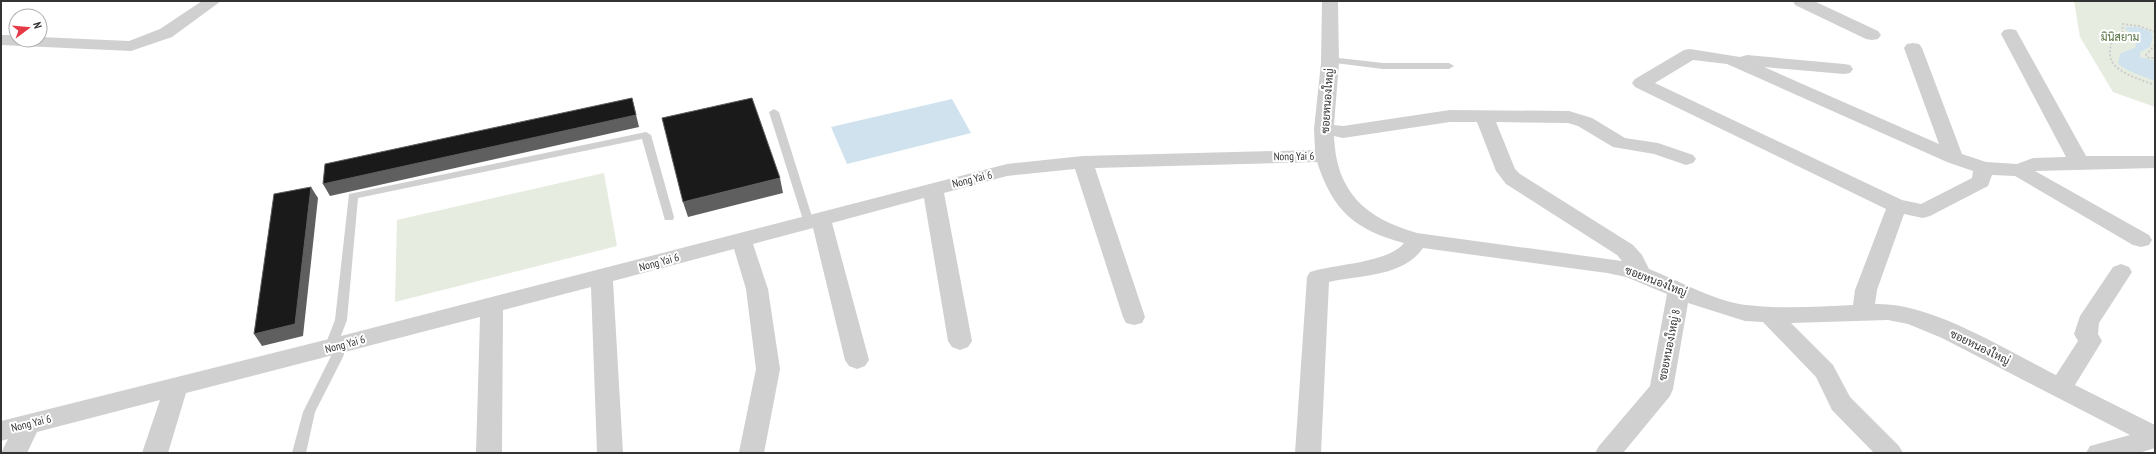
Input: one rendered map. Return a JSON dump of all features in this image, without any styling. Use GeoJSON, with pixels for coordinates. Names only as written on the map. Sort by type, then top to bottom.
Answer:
{"type":"FeatureCollection","features":[{"type":"Feature","properties":{"kind":"street"},"geometry":{"type":"LineString","coordinates":[[1,40],[130,46],[166,33],[214,1]]}},
{"type":"Feature","properties":{"kind":"street","name":"ซอยหนองใหญ่"},"geometry":{"type":"LineString","coordinates":[[1330,1],[1330,60],[1324,129],[1325,156],[1334,183],[1340,195],[1356,213],[1392,233],[1417,240],[1476,249],[1607,265],[1640,273],[1719,306],[1745,312],[1811,315],[1888,312],[1912,317],[1950,332],[2061,387],[2152,435]]}},
{"type":"Feature","properties":{"kind":"street"},"geometry":{"type":"LineString","coordinates":[[1801,1],[1872,35]]}},
{"type":"Feature","properties":{"kind":"street"},"geometry":{"type":"LineString","coordinates":[[2010,34],[2079,162]]}},
{"type":"Feature","properties":{"kind":"street"},"geometry":{"type":"LineString","coordinates":[[1913,48],[1954,158]]}},
{"type":"Feature","properties":{"kind":"street"},"geometry":{"type":"LineString","coordinates":[[1844,69],[1690,54],[1641,83],[1897,206],[1922,211],[1981,181],[1984,168]]}},
{"type":"Feature","properties":{"kind":"street"},"geometry":{"type":"LineString","coordinates":[[1731,59],[1954,158],[1984,168],[2019,170],[2033,164],[2079,162],[2155,162]]}},
{"type":"Feature","properties":{"kind":"street"},"geometry":{"type":"LineString","coordinates":[[1324,129],[1343,132],[1450,116],[1569,117],[1585,122],[1620,143],[1658,149],[1686,159]]}},
{"type":"Feature","properties":{"kind":"street"},"geometry":{"type":"LineString","coordinates":[[1484,117],[1506,171],[1513,179],[1626,250],[1634,260],[1640,273]]}},
{"type":"Feature","properties":{"kind":"street","name":"Nong Yai 6"},"geometry":{"type":"LineString","coordinates":[[1,430],[176,388],[1007,170],[1083,162],[1325,156]]}},
{"type":"Feature","properties":{"kind":"street"},"geometry":{"type":"LineString","coordinates":[[1083,162],[1134,317]]}},
{"type":"Feature","properties":{"kind":"street"},"geometry":{"type":"LineString","coordinates":[[2019,170],[2141,240]]}},
{"type":"Feature","properties":{"kind":"street"},"geometry":{"type":"LineString","coordinates":[[933,189],[960,342]]}},
{"type":"Feature","properties":{"kind":"street"},"geometry":{"type":"LineString","coordinates":[[1863,312],[1866,290],[1897,206]]}},
{"type":"Feature","properties":{"kind":"street"},"geometry":{"type":"LineString","coordinates":[[815,221],[857,360]]}},
{"type":"Feature","properties":{"kind":"street"},"geometry":{"type":"LineString","coordinates":[[741,239],[757,289],[768,369],[752,452]]}},
{"type":"Feature","properties":{"kind":"street"},"geometry":{"type":"LineString","coordinates":[[1308,453],[1318,277],[1329,273],[1356,270],[1380,265],[1403,255],[1415,245],[1417,240]]}},
{"type":"Feature","properties":{"kind":"street"},"geometry":{"type":"LineString","coordinates":[[2061,387],[2090,341],[2086,334],[2088,322],[2121,272]]}},
{"type":"Feature","properties":{"kind":"street"},"geometry":{"type":"LineString","coordinates":[[602,277],[610,453]]}},
{"type":"Feature","properties":{"kind":"street","name":"ซอยหนองใหญ่ 8"},"geometry":{"type":"LineString","coordinates":[[1608,453],[1660,389],[1679,290]]}},
{"type":"Feature","properties":{"kind":"street"},"geometry":{"type":"LineString","coordinates":[[489,453],[492,306]]}},
{"type":"Feature","properties":{"kind":"street"},"geometry":{"type":"LineString","coordinates":[[1769,314],[1825,371],[1841,403],[1890,453]]}},
{"type":"Feature","properties":{"kind":"street"},"geometry":{"type":"LineString","coordinates":[[155,453],[176,388]]}},
{"type":"Feature","properties":{"kind":"street"},"geometry":{"type":"LineString","coordinates":[[14,453],[28,424]]}},
{"type":"Feature","properties":{"kind":"street"},"geometry":{"type":"LineString","coordinates":[[2099,453],[2146,441],[2152,435]]}},
{"type":"Feature","properties":{"kind":"lane"},"geometry":{"type":"LineString","coordinates":[[1330,60],[1383,66],[1448,66]]}},
{"type":"Feature","properties":{"kind":"lane"},"geometry":{"type":"LineString","coordinates":[[774,112],[815,221]]}},
{"type":"Feature","properties":{"kind":"lane"},"geometry":{"type":"LineString","coordinates":[[299,453],[309,412],[337,357],[336,346],[341,320],[353,196],[646,135],[669,217]]}},
{"type":"Feature","properties":{"kind":"path"},"geometry":{"type":"LineString","coordinates":[[2155,32],[2139,26],[2123,24],[2122,33],[2114,33],[2110,56],[2113,64],[2129,75],[2155,85]]}},
{"type":"Feature","properties":{"kind":"path"},"geometry":{"type":"LineString","coordinates":[[2155,45],[2146,55],[2149,58],[2155,58]]}},
{"type":"Feature","properties":{"kind":"green space","name":"มินิสยาม"},"geometry":{"type":"Polygon","coordinates":[[[2074,1],[2155,1],[2155,107],[2113,92],[2080,37],[2074,1]]]}},
{"type":"Feature","properties":{"kind":"green space"},"geometry":{"type":"Polygon","coordinates":[[[604,173],[617,246],[395,302],[397,220],[604,173]]]}},
{"type":"Feature","properties":{"kind":"water"},"geometry":{"type":"Polygon","coordinates":[[[2126,27],[2138,27],[2150,31],[2153,36],[2150,47],[2140,52],[2140,57],[2155,61],[2155,81],[2129,71],[2118,64],[2120,54],[2136,47],[2135,36],[2125,29],[2126,27]]]}},
{"type":"Feature","properties":{"kind":"water"},"geometry":{"type":"Polygon","coordinates":[[[952,99],[971,133],[847,164],[831,127],[952,99]]]}},
{"type":"Feature","properties":{"kind":"building"},"geometry":{"type":"Polygon","coordinates":[[[632,98],[636,115],[323,184],[325,164],[632,98]]]}},
{"type":"Feature","properties":{"kind":"building"},"geometry":{"type":"Polygon","coordinates":[[[752,98],[780,178],[683,202],[662,118],[752,98]]]}},
{"type":"Feature","properties":{"kind":"building"},"geometry":{"type":"Polygon","coordinates":[[[311,187],[295,324],[254,334],[274,194],[311,187]]]}}]}
